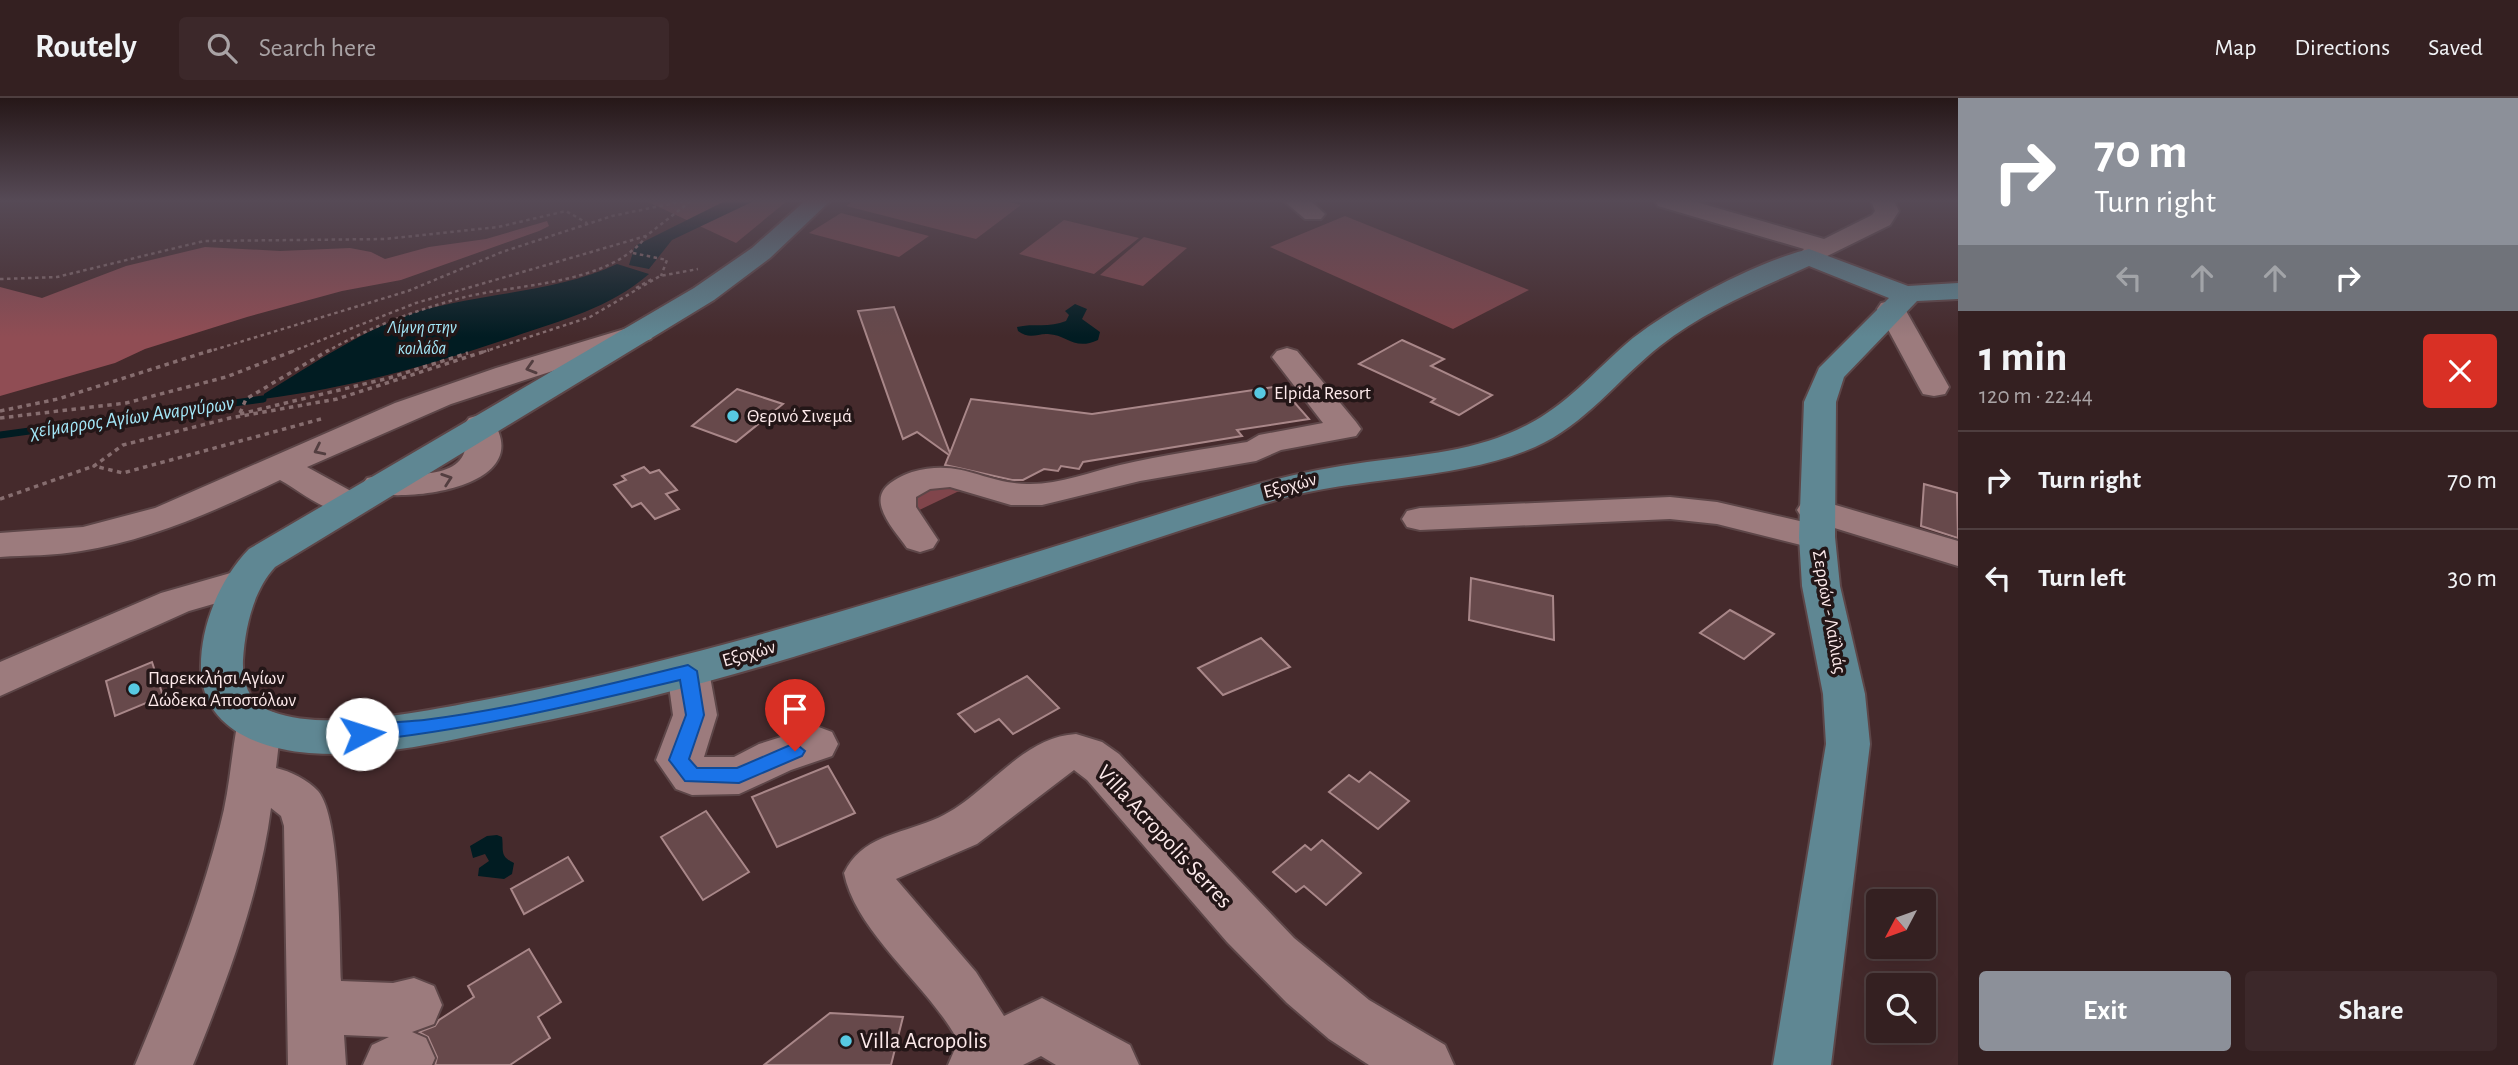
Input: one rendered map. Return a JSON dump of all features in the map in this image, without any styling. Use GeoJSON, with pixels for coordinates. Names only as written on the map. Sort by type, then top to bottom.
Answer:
{"type":"FeatureCollection","features":[{"type":"Feature","properties":{"kind":"main road","name":"Εξοχών"},"geometry":{"type":"LineString","coordinates":[[765,246],[723,281],[643,332],[363,494],[272,550],[253,566],[241,583],[227,629],[222,678],[225,692],[237,712],[259,725],[289,733],[317,735],[425,727],[574,700],[688,671],[941,597],[1293,484],[1458,457],[1520,442],[1553,423],[1628,356],[1671,326],[1739,287],[1818,253]]}},
{"type":"Feature","properties":{"kind":"main road"},"geometry":{"type":"LineString","coordinates":[[1818,253],[1899,302],[1920,291],[1958,291]]}},
{"type":"Feature","properties":{"kind":"main road","name":"Σερρών - Λαϊλιάς"},"geometry":{"type":"LineString","coordinates":[[1802,1065],[1847,744],[1844,694],[1821,586],[1816,523],[1820,402],[1830,374],[1899,302]]}},
{"type":"Feature","properties":{"kind":"street"},"geometry":{"type":"LineString","coordinates":[[1798,246],[1818,253],[1831,246]]}},
{"type":"Feature","properties":{"kind":"street"},"geometry":{"type":"LineString","coordinates":[[1899,302],[1934,387]]}},
{"type":"Feature","properties":{"kind":"street"},"geometry":{"type":"LineString","coordinates":[[0,545],[93,538],[131,528],[283,467],[375,423],[491,380],[643,332]]}},
{"type":"Feature","properties":{"kind":"street"},"geometry":{"type":"LineString","coordinates":[[920,540],[898,508],[899,493],[914,482],[951,474],[972,480],[989,491],[1004,495],[1074,490],[1120,475],[1256,451],[1271,442],[1345,429],[1287,357]]}},
{"type":"Feature","properties":{"kind":"street"},"geometry":{"type":"LineString","coordinates":[[283,467],[363,494]]}},
{"type":"Feature","properties":{"kind":"street"},"geometry":{"type":"LineString","coordinates":[[1420,519],[1670,508],[1816,523],[1958,554]]}},
{"type":"Feature","properties":{"kind":"street"},"geometry":{"type":"LineString","coordinates":[[0,680],[175,602],[241,583]]}},
{"type":"Feature","properties":{"kind":"street"},"geometry":{"type":"LineString","coordinates":[[688,671],[695,715],[679,760],[692,776],[739,775],[775,757],[816,744]]}},
{"type":"Feature","properties":{"kind":"street"},"geometry":{"type":"LineString","coordinates":[[164,1065],[193,997],[241,839],[259,725]]}},
{"type":"Feature","properties":{"kind":"street","name":"Villa Acropolis Serres"},"geometry":{"type":"LineString","coordinates":[[981,1058],[981,1027],[878,897],[869,873],[880,862],[960,830],[1054,760],[1073,752],[1084,754],[1103,767],[1223,900],[1307,985],[1363,1029],[1424,1065]]}},
{"type":"Feature","properties":{"kind":"street"},"geometry":{"type":"LineString","coordinates":[[249,790],[277,787],[301,805],[308,827],[317,1065]]}},
{"type":"Feature","properties":{"kind":"street"},"geometry":{"type":"LineString","coordinates":[[314,1007],[393,1010],[404,1043]]}},
{"type":"Feature","properties":{"kind":"street"},"geometry":{"type":"LineString","coordinates":[[981,1058],[1042,1025],[1111,1065]]}},
{"type":"Feature","properties":{"kind":"path"},"geometry":{"type":"LineString","coordinates":[[0,279],[57,277],[183,246]]}},
{"type":"Feature","properties":{"kind":"path"},"geometry":{"type":"LineString","coordinates":[[0,411],[58,399],[408,291],[520,246]]}},
{"type":"Feature","properties":{"kind":"path"},"geometry":{"type":"LineString","coordinates":[[0,418],[126,403],[226,376],[416,303],[611,246]]}},
{"type":"Feature","properties":{"kind":"path"},"geometry":{"type":"LineString","coordinates":[[239,414],[246,399],[329,350],[391,318],[464,297],[567,279],[633,253],[638,246]]}},
{"type":"Feature","properties":{"kind":"path"},"geometry":{"type":"LineString","coordinates":[[239,414],[337,399],[590,317],[660,276],[667,260],[633,253]]}},
{"type":"Feature","properties":{"kind":"path"},"geometry":{"type":"LineString","coordinates":[[0,499],[93,466],[123,445],[389,378],[579,318],[660,276],[692,268],[702,269]]}},
{"type":"Feature","properties":{"kind":"path"},"geometry":{"type":"LineString","coordinates":[[93,466],[123,473],[333,416]]}},
{"type":"Feature","properties":{"kind":"shaded area"},"geometry":{"type":"Polygon","coordinates":[[[496,246],[401,280],[342,291],[247,317],[145,349],[115,363],[0,396],[0,287],[42,298],[126,266],[205,247],[280,251],[350,248],[371,252],[385,259],[429,247],[496,246]]]}},
{"type":"Feature","properties":{"kind":"shaded area"},"geometry":{"type":"Polygon","coordinates":[[[858,246],[915,246],[899,257],[858,246]]]}},
{"type":"Feature","properties":{"kind":"shaded area"},"geometry":{"type":"Polygon","coordinates":[[[1029,246],[1129,246],[1094,274],[1019,254],[1029,246]]]}},
{"type":"Feature","properties":{"kind":"shaded area"},"geometry":{"type":"Polygon","coordinates":[[[1133,246],[1187,248],[1143,286],[1100,275],[1133,246]]]}},
{"type":"Feature","properties":{"kind":"shaded area"},"geometry":{"type":"Polygon","coordinates":[[[1420,246],[1529,290],[1453,329],[1270,247],[1420,246]]]}},
{"type":"Feature","properties":{"kind":"shaded area"},"geometry":{"type":"Polygon","coordinates":[[[938,480],[969,491],[957,492],[911,514],[911,499],[938,480]]]}},
{"type":"Feature","properties":{"kind":"water"},"geometry":{"type":"Polygon","coordinates":[[[635,246],[667,246],[649,269],[629,265],[635,246]]]}},
{"type":"Feature","properties":{"kind":"water","name":"Λίμνη στην κοιλάδα"},"geometry":{"type":"Polygon","coordinates":[[[617,264],[649,274],[618,296],[585,312],[482,347],[359,382],[263,399],[264,394],[320,359],[400,318],[445,305],[545,287],[593,274],[617,264]]]}},
{"type":"Feature","properties":{"kind":"water"},"geometry":{"type":"Polygon","coordinates":[[[1075,304],[1087,309],[1082,319],[1100,332],[1098,340],[1083,344],[1055,335],[1030,336],[1018,331],[1017,327],[1066,321],[1069,315],[1065,311],[1075,304]]]}},
{"type":"Feature","properties":{"kind":"water"},"geometry":{"type":"Polygon","coordinates":[[[487,836],[502,837],[504,855],[514,863],[512,874],[504,879],[478,876],[479,868],[489,861],[485,854],[473,858],[470,846],[487,836]]]}},
{"type":"Feature","properties":{"kind":"building","name":"Elpida Resort"},"geometry":{"type":"Polygon","coordinates":[[[894,307],[950,453],[971,399],[1092,414],[1280,386],[1309,419],[1237,430],[1242,436],[1083,462],[1079,469],[1061,466],[1058,471],[1044,469],[1023,480],[945,465],[949,455],[917,432],[903,439],[858,311],[894,307]]]}},
{"type":"Feature","properties":{"kind":"building"},"geometry":{"type":"Polygon","coordinates":[[[1402,340],[1444,359],[1431,366],[1492,395],[1459,415],[1431,402],[1435,399],[1359,364],[1402,340]]]}},
{"type":"Feature","properties":{"kind":"building","name":"Θερινό Σινεμά"},"geometry":{"type":"Polygon","coordinates":[[[737,389],[783,404],[736,442],[692,426],[737,389]]]}},
{"type":"Feature","properties":{"kind":"building"},"geometry":{"type":"Polygon","coordinates":[[[644,467],[650,473],[659,470],[677,490],[666,494],[679,509],[655,519],[641,503],[632,507],[614,485],[626,480],[622,476],[644,467]]]}},
{"type":"Feature","properties":{"kind":"building"},"geometry":{"type":"Polygon","coordinates":[[[1924,484],[1957,493],[1958,538],[1921,526],[1924,484]]]}},
{"type":"Feature","properties":{"kind":"building"},"geometry":{"type":"Polygon","coordinates":[[[1471,578],[1553,596],[1554,640],[1469,620],[1471,578]]]}},
{"type":"Feature","properties":{"kind":"building"},"geometry":{"type":"Polygon","coordinates":[[[1730,610],[1774,634],[1744,659],[1700,633],[1730,610]]]}},
{"type":"Feature","properties":{"kind":"building"},"geometry":{"type":"Polygon","coordinates":[[[1261,638],[1290,667],[1223,695],[1198,668],[1261,638]]]}},
{"type":"Feature","properties":{"kind":"building","name":"Παρεκκλήσι Αγίων Δώδεκα Αποστόλων"},"geometry":{"type":"Polygon","coordinates":[[[152,662],[163,696],[115,716],[106,681],[152,662]]]}},
{"type":"Feature","properties":{"kind":"building"},"geometry":{"type":"Polygon","coordinates":[[[1027,676],[1059,708],[1013,734],[999,719],[975,732],[958,714],[1027,676]]]}},
{"type":"Feature","properties":{"kind":"building"},"geometry":{"type":"Polygon","coordinates":[[[828,766],[855,813],[777,847],[752,797],[828,766]]]}},
{"type":"Feature","properties":{"kind":"building"},"geometry":{"type":"Polygon","coordinates":[[[1370,772],[1409,801],[1378,829],[1329,792],[1349,775],[1359,782],[1370,772]]]}},
{"type":"Feature","properties":{"kind":"building"},"geometry":{"type":"Polygon","coordinates":[[[706,811],[749,872],[703,900],[661,837],[706,811]]]}},
{"type":"Feature","properties":{"kind":"building"},"geometry":{"type":"Polygon","coordinates":[[[1322,840],[1361,873],[1326,905],[1304,886],[1296,892],[1273,872],[1305,845],[1311,850],[1322,840]]]}},
{"type":"Feature","properties":{"kind":"building"},"geometry":{"type":"Polygon","coordinates":[[[568,857],[583,881],[524,914],[511,889],[568,857]]]}},
{"type":"Feature","properties":{"kind":"building"},"geometry":{"type":"Polygon","coordinates":[[[529,949],[561,1002],[538,1017],[550,1038],[510,1065],[435,1065],[437,1057],[428,1037],[419,1032],[435,1026],[439,1020],[474,997],[468,986],[529,949]]]}},
{"type":"Feature","properties":{"kind":"building","name":"Villa Acropolis"},"geometry":{"type":"Polygon","coordinates":[[[830,1013],[903,1017],[891,1065],[764,1065],[830,1013]]]}},
{"type":"Feature","properties":{"kind":"waterway","name":"χείμαρρος Αγίων Αναργύρων"},"geometry":{"type":"LineString","coordinates":[[0,435],[263,399]]}},
{"type":"Feature","properties":{"kind":"place","name":"Elpida Resort"},"geometry":{"type":"Point","coordinates":[1260,393]}},
{"type":"Feature","properties":{"kind":"place","name":"Θερινό Σινεμά"},"geometry":{"type":"Point","coordinates":[733,416]}},
{"type":"Feature","properties":{"kind":"place","name":"Παρεκκλήσι Αγίων Δώδεκα Αποστόλων"},"geometry":{"type":"Point","coordinates":[134,689]}},
{"type":"Feature","properties":{"kind":"place","name":"Villa Acropolis"},"geometry":{"type":"Point","coordinates":[846,1041]}},
{"type":"Feature","properties":{"kind":"route"},"geometry":{"type":"LineString","coordinates":[[362,734],[425,727],[530,709],[613,692],[688,671],[695,715],[679,760],[692,776],[739,775],[775,757],[795,751]]}}]}
